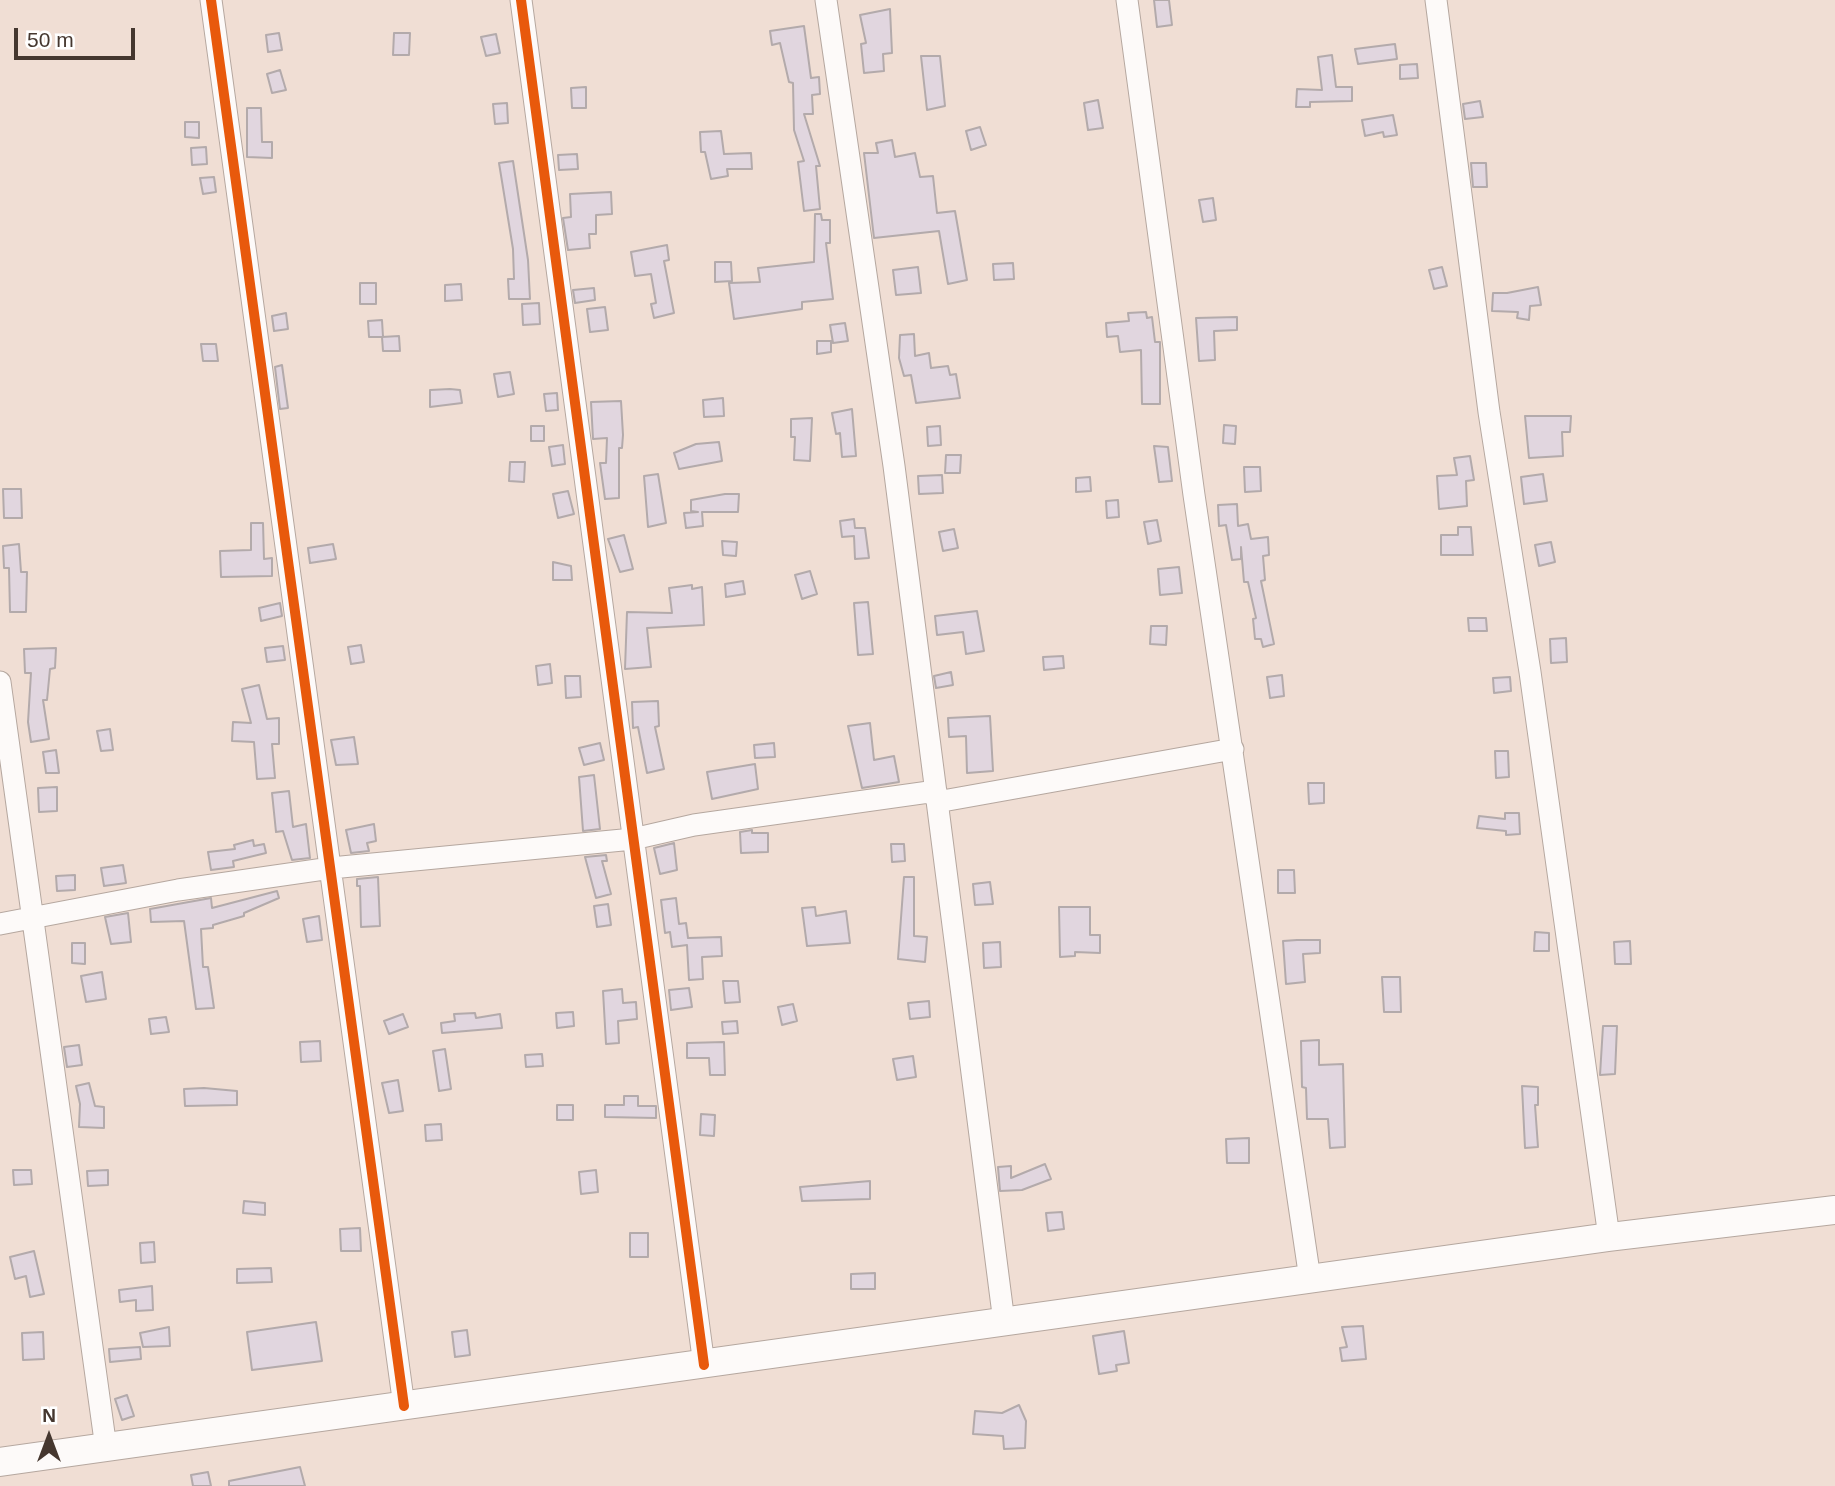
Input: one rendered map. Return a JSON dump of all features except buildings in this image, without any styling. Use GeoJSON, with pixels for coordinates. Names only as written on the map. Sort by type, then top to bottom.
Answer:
{"type":"FeatureCollection","features":[{"type":"Feature","properties":{"kind":"main road"},"geometry":{"type":"LineString","coordinates":[[0,1462],[1609,1237],[1835,1210]]}},
{"type":"Feature","properties":{"kind":"street"},"geometry":{"type":"LineString","coordinates":[[211,0],[404,1406]]}},
{"type":"Feature","properties":{"kind":"street"},"geometry":{"type":"LineString","coordinates":[[521,0],[704,1365]]}},
{"type":"Feature","properties":{"kind":"street"},"geometry":{"type":"LineString","coordinates":[[826,0],[865,288],[894,466],[1004,1322]]}},
{"type":"Feature","properties":{"kind":"street"},"geometry":{"type":"LineString","coordinates":[[1127,0],[1194,495],[1310,1279]]}},
{"type":"Feature","properties":{"kind":"street"},"geometry":{"type":"LineString","coordinates":[[1436,0],[1489,412],[1530,672],[1609,1237]]}},
{"type":"Feature","properties":{"kind":"street"},"geometry":{"type":"LineString","coordinates":[[0,682],[106,1448]]}},
{"type":"Feature","properties":{"kind":"street"},"geometry":{"type":"LineString","coordinates":[[0,924],[33,920],[178,890],[331,869],[633,839],[694,825],[936,796],[1233,749]]}},
{"type":"Feature","properties":{"kind":"cycle path"},"geometry":{"type":"LineString","coordinates":[[211,0],[404,1406]]}},
{"type":"Feature","properties":{"kind":"cycle path"},"geometry":{"type":"LineString","coordinates":[[521,0],[704,1365]]}}]}
